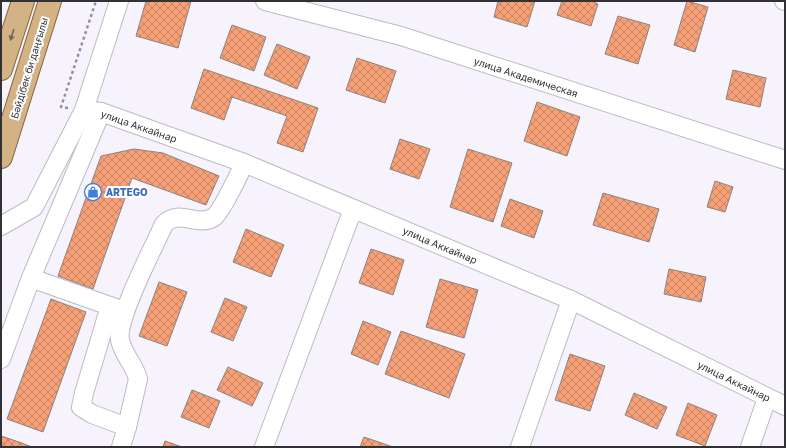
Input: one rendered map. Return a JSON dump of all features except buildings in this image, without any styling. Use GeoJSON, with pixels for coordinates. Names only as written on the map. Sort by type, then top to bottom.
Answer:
{"type":"FeatureCollection","features":[{"type":"Feature","properties":{"kind":"main road"},"geometry":{"type":"LineString","coordinates":[[1,69],[23,1]]}},
{"type":"Feature","properties":{"kind":"main road","name":"Бәйдібек би даңғылы"},"geometry":{"type":"LineString","coordinates":[[1,157],[50,1]]}},
{"type":"Feature","properties":{"kind":"street"},"geometry":{"type":"LineString","coordinates":[[1,359],[93,111],[119,1]]}},
{"type":"Feature","properties":{"kind":"street","name":"улица Академическая"},"geometry":{"type":"LineString","coordinates":[[265,1],[401,36],[785,160]]}},
{"type":"Feature","properties":{"kind":"street"},"geometry":{"type":"LineString","coordinates":[[1,226],[34,207],[93,111]]}},
{"type":"Feature","properties":{"kind":"street","name":"улица Аккайнар"},"geometry":{"type":"LineString","coordinates":[[93,111],[244,163],[571,300],[785,406]]}},
{"type":"Feature","properties":{"kind":"street"},"geometry":{"type":"LineString","coordinates":[[128,427],[92,414],[81,407],[84,393],[117,309],[164,224],[170,219],[178,217],[199,221],[208,220],[216,216],[244,163]]}},
{"type":"Feature","properties":{"kind":"street"},"geometry":{"type":"LineString","coordinates":[[264,447],[353,209]]}},
{"type":"Feature","properties":{"kind":"street"},"geometry":{"type":"LineString","coordinates":[[31,278],[117,309]]}},
{"type":"Feature","properties":{"kind":"street"},"geometry":{"type":"LineString","coordinates":[[520,447],[571,300]]}},
{"type":"Feature","properties":{"kind":"street"},"geometry":{"type":"LineString","coordinates":[[117,309],[120,338],[124,352],[138,379],[128,427],[121,447]]}},
{"type":"Feature","properties":{"kind":"street"},"geometry":{"type":"LineString","coordinates":[[750,447],[768,398]]}},
{"type":"Feature","properties":{"kind":"path"},"geometry":{"type":"LineString","coordinates":[[93,111],[61,107],[96,1]]}},
{"type":"Feature","properties":{"kind":"place","name":"ARTEGO"},"geometry":{"type":"Point","coordinates":[93,192]}}]}
